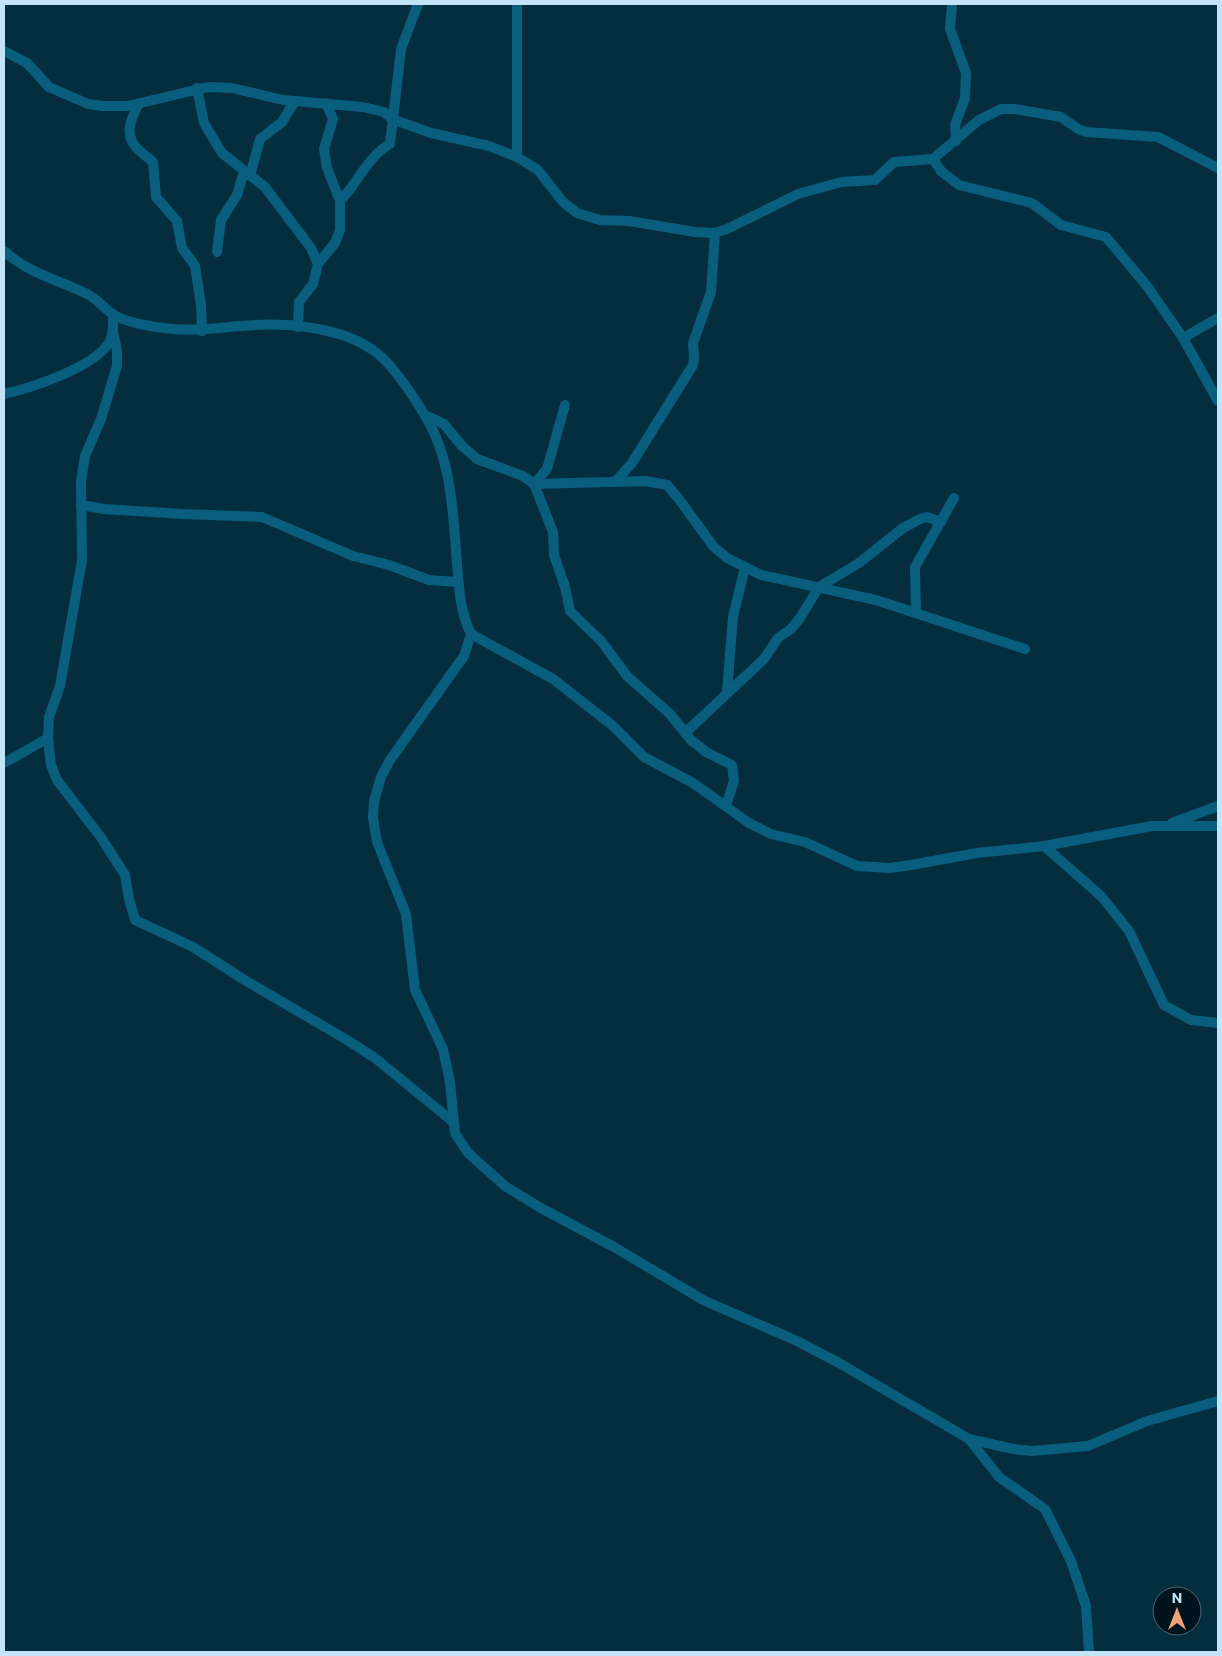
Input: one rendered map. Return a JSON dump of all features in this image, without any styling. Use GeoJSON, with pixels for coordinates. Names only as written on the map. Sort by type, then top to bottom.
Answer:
{"type":"FeatureCollection","features":[{"type":"Feature","properties":{"kind":"street"},"geometry":{"type":"LineString","coordinates":[[340,201],[352,188],[376,154],[390,144],[401,49],[418,4]]}},
{"type":"Feature","properties":{"kind":"street"},"geometry":{"type":"LineString","coordinates":[[516,4],[517,157]]}},
{"type":"Feature","properties":{"kind":"street"},"geometry":{"type":"LineString","coordinates":[[952,4],[950,29],[966,73],[965,98],[955,125],[956,141]]}},
{"type":"Feature","properties":{"kind":"street"},"geometry":{"type":"LineString","coordinates":[[4,51],[27,63],[49,87],[75,100],[103,106],[128,106],[197,88],[208,87],[232,88],[295,102],[326,103],[377,110],[384,112],[392,119],[431,133],[489,146],[517,157],[538,170],[563,202],[577,213],[600,220],[629,221],[662,228],[715,233],[790,196],[841,182],[875,180],[894,162],[933,160],[979,120],[1001,109],[1030,110],[1061,117],[1078,129],[1086,132],[1158,137],[1218,168]]}},
{"type":"Feature","properties":{"kind":"street"},"geometry":{"type":"LineString","coordinates":[[197,88],[207,130],[222,153],[271,194],[311,248],[318,264]]}},
{"type":"Feature","properties":{"kind":"street"},"geometry":{"type":"LineString","coordinates":[[217,252],[221,220],[238,195],[260,139],[282,122],[295,102]]}},
{"type":"Feature","properties":{"kind":"street"},"geometry":{"type":"LineString","coordinates":[[139,103],[128,128],[129,136],[136,147],[153,162],[156,197],[177,221],[182,248],[195,266],[201,305],[202,331]]}},
{"type":"Feature","properties":{"kind":"street"},"geometry":{"type":"LineString","coordinates":[[298,327],[299,302],[313,284],[318,264],[338,236],[340,201],[325,161],[324,144],[333,119],[326,103]]}},
{"type":"Feature","properties":{"kind":"street"},"geometry":{"type":"LineString","coordinates":[[933,160],[940,171],[959,185],[1032,204],[1061,225],[1106,237],[1147,286],[1183,338],[1218,401]]}},
{"type":"Feature","properties":{"kind":"street"},"geometry":{"type":"LineString","coordinates":[[614,482],[632,463],[693,366],[693,343],[711,292],[715,233]]}},
{"type":"Feature","properties":{"kind":"street"},"geometry":{"type":"LineString","coordinates":[[4,251],[39,274],[88,294],[113,314],[144,324],[202,331],[252,326],[298,327],[343,334],[378,354],[425,414],[444,460],[451,509],[457,582],[465,623],[471,634],[553,679],[612,725],[644,757],[693,783],[763,830],[805,842],[856,866],[890,868],[977,853],[1044,846],[1106,833],[1164,825],[1218,826]]}},
{"type":"Feature","properties":{"kind":"street"},"geometry":{"type":"LineString","coordinates":[[113,314],[117,366],[104,410],[85,456],[81,481],[82,560],[60,686],[49,717],[48,738],[51,765],[57,780],[100,836],[125,875],[128,899],[135,920],[192,946],[243,979],[347,1040],[375,1058],[452,1121]]}},
{"type":"Feature","properties":{"kind":"street"},"geometry":{"type":"LineString","coordinates":[[1183,338],[1218,318]]}},
{"type":"Feature","properties":{"kind":"street"},"geometry":{"type":"LineString","coordinates":[[4,394],[32,388],[79,366],[104,348],[113,332]]}},
{"type":"Feature","properties":{"kind":"street"},"geometry":{"type":"LineString","coordinates":[[534,484],[547,469],[565,404]]}},
{"type":"Feature","properties":{"kind":"street"},"geometry":{"type":"LineString","coordinates":[[425,414],[444,424],[462,446],[477,459],[523,476],[534,484],[553,532],[554,555],[565,587],[570,611],[602,642],[627,676],[661,705],[699,747],[734,768],[734,781],[726,806]]}},
{"type":"Feature","properties":{"kind":"street"},"geometry":{"type":"LineString","coordinates":[[534,484],[646,481],[666,485],[679,498],[713,546],[727,558],[745,567],[778,580],[861,596],[916,612],[1025,649]]}},
{"type":"Feature","properties":{"kind":"street"},"geometry":{"type":"LineString","coordinates":[[916,612],[915,567],[954,498]]}},
{"type":"Feature","properties":{"kind":"street"},"geometry":{"type":"LineString","coordinates":[[81,505],[183,514],[262,517],[354,556],[389,565],[429,580],[457,582]]}},
{"type":"Feature","properties":{"kind":"street"},"geometry":{"type":"LineString","coordinates":[[685,733],[727,692],[754,670],[778,638],[794,626],[805,612],[811,597],[819,587],[859,563],[903,528],[927,517],[941,522]]}},
{"type":"Feature","properties":{"kind":"street"},"geometry":{"type":"LineString","coordinates":[[727,692],[733,617],[745,567]]}},
{"type":"Feature","properties":{"kind":"street"},"geometry":{"type":"LineString","coordinates":[[471,634],[464,656],[390,760],[381,777],[374,801],[373,818],[377,842],[406,914],[415,990],[443,1049],[450,1082],[452,1121],[459,1142],[468,1154],[505,1186],[705,1301],[797,1341],[969,1439],[1013,1449],[1032,1451],[1088,1446],[1147,1422],[1218,1401]]}},
{"type":"Feature","properties":{"kind":"street"},"geometry":{"type":"LineString","coordinates":[[4,763],[48,738]]}},
{"type":"Feature","properties":{"kind":"street"},"geometry":{"type":"LineString","coordinates":[[1164,825],[1218,806]]}},
{"type":"Feature","properties":{"kind":"street"},"geometry":{"type":"LineString","coordinates":[[1044,846],[1101,896],[1129,930],[1164,1005],[1191,1020],[1218,1023]]}},
{"type":"Feature","properties":{"kind":"street"},"geometry":{"type":"LineString","coordinates":[[969,1439],[998,1477],[1045,1509],[1071,1561],[1086,1606],[1089,1652]]}}]}
